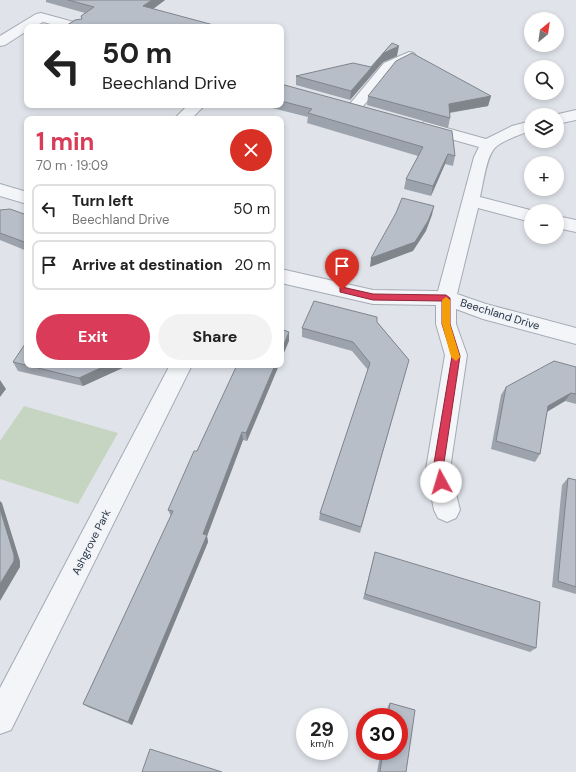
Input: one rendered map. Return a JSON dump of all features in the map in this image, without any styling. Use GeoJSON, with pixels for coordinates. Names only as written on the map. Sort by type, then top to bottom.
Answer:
{"type":"FeatureCollection","features":[{"type":"Feature","properties":{"kind":"street"},"geometry":{"type":"LineString","coordinates":[[30,24],[41,17],[66,24]]}},
{"type":"Feature","properties":{"kind":"street"},"geometry":{"type":"LineString","coordinates":[[0,42],[24,27]]}},
{"type":"Feature","properties":{"kind":"street"},"geometry":{"type":"LineString","coordinates":[[369,112],[347,105],[389,66],[409,56]]}},
{"type":"Feature","properties":{"kind":"street"},"geometry":{"type":"LineString","coordinates":[[185,116],[194,108]]}},
{"type":"Feature","properties":{"kind":"street"},"geometry":{"type":"LineString","coordinates":[[564,118],[576,115]]}},
{"type":"Feature","properties":{"kind":"street"},"geometry":{"type":"LineString","coordinates":[[414,124],[488,145]]}},
{"type":"Feature","properties":{"kind":"street"},"geometry":{"type":"LineString","coordinates":[[447,510],[438,469],[456,356],[446,324],[446,298],[482,157],[488,145],[518,129],[524,128]]}},
{"type":"Feature","properties":{"kind":"street"},"geometry":{"type":"LineString","coordinates":[[0,190],[24,197]]}},
{"type":"Feature","properties":{"kind":"street"},"geometry":{"type":"LineString","coordinates":[[472,201],[524,214]]}},
{"type":"Feature","properties":{"kind":"street"},"geometry":{"type":"LineString","coordinates":[[564,223],[576,226]]}},
{"type":"Feature","properties":{"kind":"street","name":"Beechland Drive"},"geometry":{"type":"LineString","coordinates":[[284,277],[373,297],[446,298],[483,311],[576,336]]}},
{"type":"Feature","properties":{"kind":"street","name":"Ashgrove Park"},"geometry":{"type":"LineString","coordinates":[[0,719],[179,368]]}},
{"type":"Feature","properties":{"kind":"green space"},"geometry":{"type":"Polygon","coordinates":[[[24,406],[118,433],[78,504],[0,479],[0,441],[24,406]]]}},
{"type":"Feature","properties":{"kind":"building"},"geometry":{"type":"Polygon","coordinates":[[[68,0],[152,0],[143,6],[210,24],[69,24],[75,20],[82,19],[81,16],[94,7],[68,0]]]}},
{"type":"Feature","properties":{"kind":"building"},"geometry":{"type":"Polygon","coordinates":[[[392,43],[399,46],[384,53],[351,91],[296,76],[353,63],[371,67],[392,43]]]}},
{"type":"Feature","properties":{"kind":"building"},"geometry":{"type":"Polygon","coordinates":[[[412,53],[491,96],[449,104],[450,118],[368,96],[396,61],[412,53]]]}},
{"type":"Feature","properties":{"kind":"building"},"geometry":{"type":"Polygon","coordinates":[[[284,85],[452,131],[455,156],[448,154],[433,186],[406,179],[423,147],[308,113],[312,109],[284,102],[284,85]]]}},
{"type":"Feature","properties":{"kind":"building"},"geometry":{"type":"Polygon","coordinates":[[[402,198],[434,206],[428,221],[415,242],[371,258],[396,213],[402,198]]]}},
{"type":"Feature","properties":{"kind":"building"},"geometry":{"type":"Polygon","coordinates":[[[10,209],[24,214],[24,242],[0,233],[0,210],[10,209]]]}},
{"type":"Feature","properties":{"kind":"building"},"geometry":{"type":"Polygon","coordinates":[[[314,301],[377,317],[377,322],[409,360],[361,527],[320,513],[370,363],[353,342],[302,328],[314,301]]]}},
{"type":"Feature","properties":{"kind":"building"},"geometry":{"type":"Polygon","coordinates":[[[284,330],[289,332],[284,344],[284,330]]]}},
{"type":"Feature","properties":{"kind":"building"},"geometry":{"type":"Polygon","coordinates":[[[24,346],[24,365],[13,362],[24,346]]]}},
{"type":"Feature","properties":{"kind":"building"},"geometry":{"type":"Polygon","coordinates":[[[554,361],[576,367],[576,394],[571,393],[548,406],[540,454],[496,441],[506,387],[554,361]]]}},
{"type":"Feature","properties":{"kind":"building"},"geometry":{"type":"Polygon","coordinates":[[[38,368],[101,368],[79,378],[38,368]]]}},
{"type":"Feature","properties":{"kind":"building"},"geometry":{"type":"Polygon","coordinates":[[[236,368],[274,368],[246,433],[242,432],[203,534],[207,535],[128,722],[83,704],[173,511],[168,510],[194,451],[197,451],[236,368]]]}},
{"type":"Feature","properties":{"kind":"building"},"geometry":{"type":"Polygon","coordinates":[[[568,478],[576,480],[576,587],[558,581],[568,478]]]}},
{"type":"Feature","properties":{"kind":"building"},"geometry":{"type":"Polygon","coordinates":[[[0,509],[14,555],[14,561],[0,584],[0,509]]]}},
{"type":"Feature","properties":{"kind":"building"},"geometry":{"type":"Polygon","coordinates":[[[375,552],[540,602],[536,648],[365,594],[375,552]]]}},
{"type":"Feature","properties":{"kind":"building"},"geometry":{"type":"Polygon","coordinates":[[[390,703],[408,708],[389,708],[390,703]]]}},
{"type":"Feature","properties":{"kind":"building"},"geometry":{"type":"Polygon","coordinates":[[[408,708],[415,710],[408,758],[408,708]]]}},
{"type":"Feature","properties":{"kind":"building"},"geometry":{"type":"Polygon","coordinates":[[[150,749],[222,772],[142,772],[150,749]]]}},
{"type":"Feature","properties":{"kind":"building"},"geometry":{"type":"Polygon","coordinates":[[[382,760],[408,760],[406,772],[380,772],[382,760]]]}},
{"type":"Feature","properties":{"kind":"slow traffic"},"geometry":{"type":"LineString","coordinates":[[446,300],[446,324],[456,357]]}},
{"type":"Feature","properties":{"kind":"route"},"geometry":{"type":"LineString","coordinates":[[342,290],[373,297],[446,298],[446,324],[456,356],[438,469],[441,482]]}}]}
